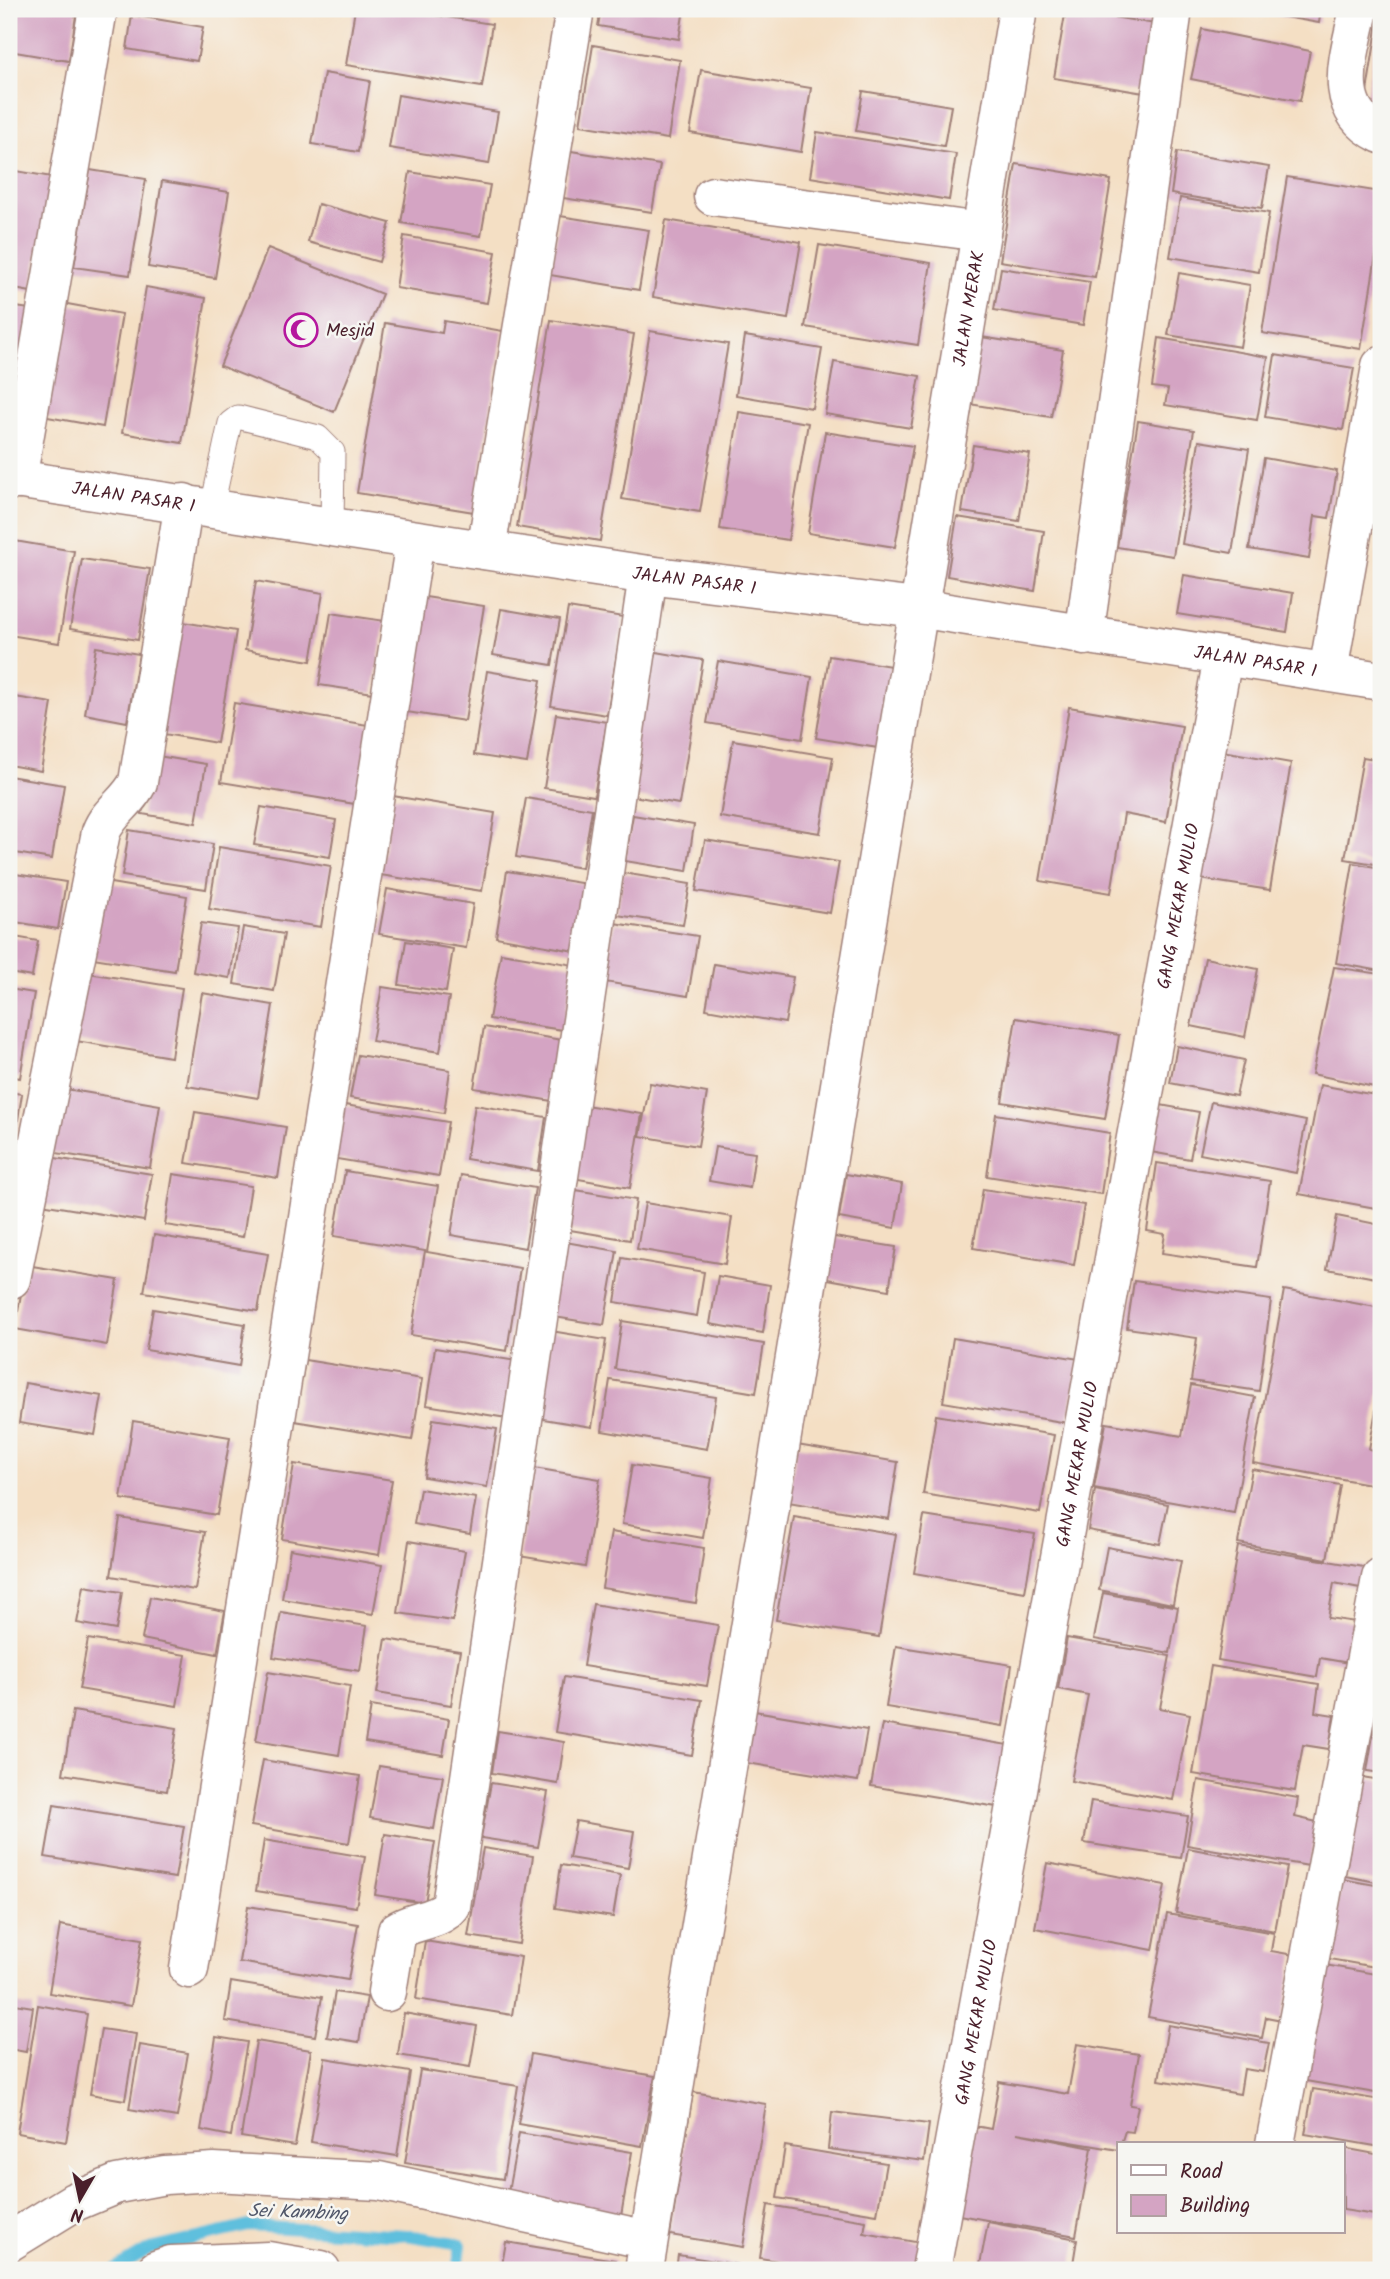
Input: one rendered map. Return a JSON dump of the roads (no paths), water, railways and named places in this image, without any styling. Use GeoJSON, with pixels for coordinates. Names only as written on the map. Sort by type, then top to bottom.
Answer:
{"type":"FeatureCollection","features":[{"type":"Feature","properties":{"kind":"street"},"geometry":{"type":"LineString","coordinates":[[13,479],[98,9]]}},
{"type":"Feature","properties":{"kind":"street"},"geometry":{"type":"LineString","coordinates":[[486,550],[575,9]]}},
{"type":"Feature","properties":{"kind":"street","name":"JALAN MERAK"},"geometry":{"type":"LineString","coordinates":[[646,2255],[1018,9]]}},
{"type":"Feature","properties":{"kind":"street"},"geometry":{"type":"LineString","coordinates":[[1084,636],[1173,9]]}},
{"type":"Feature","properties":{"kind":"street"},"geometry":{"type":"LineString","coordinates":[[1359,9],[1345,81],[1347,99],[1360,120],[1381,134]]}},
{"type":"Feature","properties":{"kind":"street"},"geometry":{"type":"LineString","coordinates":[[713,195],[981,232]]}},
{"type":"Feature","properties":{"kind":"street"},"geometry":{"type":"LineString","coordinates":[[1328,672],[1381,366]]}},
{"type":"Feature","properties":{"kind":"street","name":"JALAN PASAR 1"},"geometry":{"type":"LineString","coordinates":[[13,479],[648,575],[917,608],[1381,681]]}},
{"type":"Feature","properties":{"kind":"street"},"geometry":{"type":"LineString","coordinates":[[11,1279],[101,832],[106,820],[138,782],[198,505]]}},
{"type":"Feature","properties":{"kind":"street"},"geometry":{"type":"LineString","coordinates":[[189,1969],[415,541]]}},
{"type":"Feature","properties":{"kind":"street"},"geometry":{"type":"LineString","coordinates":[[387,1992],[397,1931],[410,1922],[445,1914],[451,1906],[648,575]]}},
{"type":"Feature","properties":{"kind":"street","name":"GANG MEKAR MULIO"},"geometry":{"type":"LineString","coordinates":[[931,2270],[1223,657]]}},
{"type":"Feature","properties":{"kind":"street"},"geometry":{"type":"LineString","coordinates":[[1275,2142],[1381,1578]]}},
{"type":"Feature","properties":{"kind":"street"},"geometry":{"type":"LineString","coordinates":[[9,2242],[74,2202],[117,2185],[165,2175],[214,2172],[379,2181],[646,2255]]}},
{"type":"Feature","properties":{"kind":"street"},"geometry":{"type":"LineString","coordinates":[[156,2270],[171,2265],[268,2261],[321,2270]]}},
{"type":"Feature","properties":{"kind":"lane"},"geometry":{"type":"LineString","coordinates":[[198,505],[230,423],[238,417],[318,437],[333,452],[332,528]]}},
{"type":"Feature","properties":{"kind":"waterway","name":"Sei Kambing"},"geometry":{"type":"LineString","coordinates":[[115,2270],[150,2249],[249,2226],[406,2235],[461,2244],[458,2270]]}},
{"type":"Feature","properties":{"kind":"place","name":"Mesjid"},"geometry":{"type":"Point","coordinates":[301,330]}}]}
